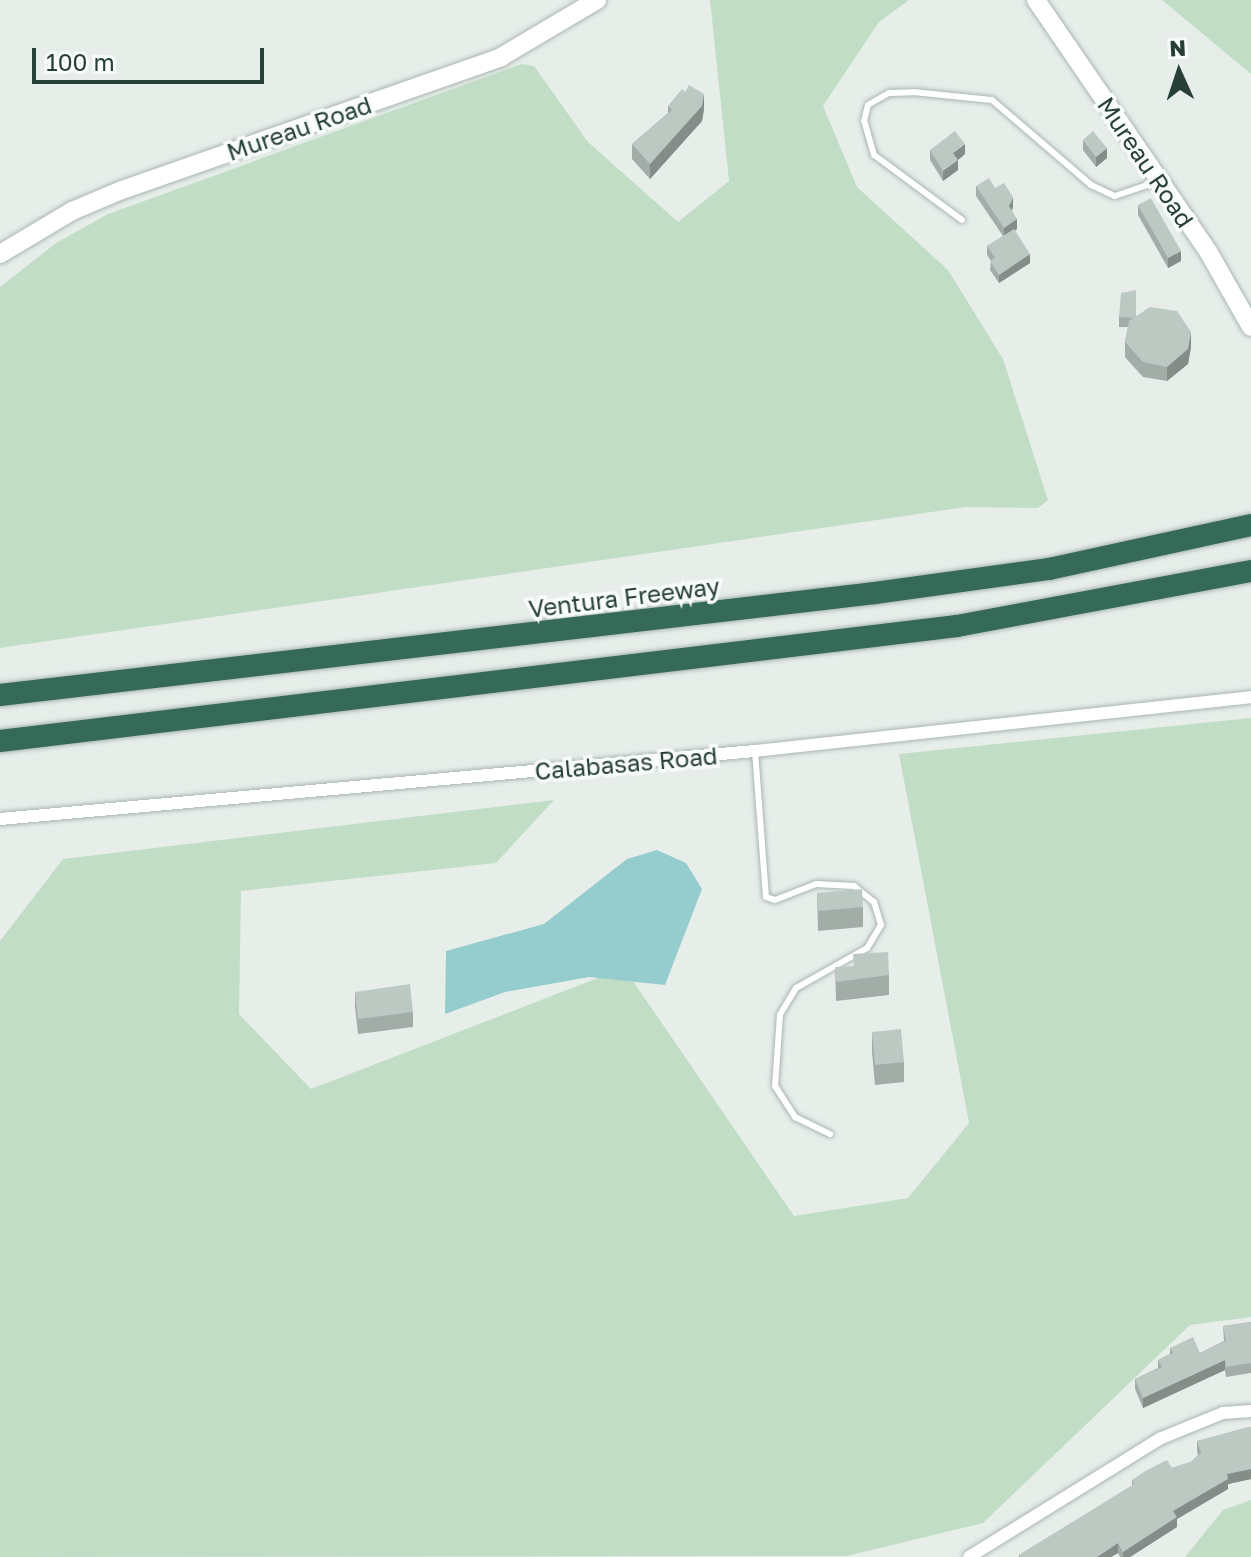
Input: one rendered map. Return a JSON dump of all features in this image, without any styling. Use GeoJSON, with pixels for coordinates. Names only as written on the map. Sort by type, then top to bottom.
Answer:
{"type":"FeatureCollection","features":[{"type":"Feature","properties":{"kind":"highway","name":"Ventura Freeway"},"geometry":{"type":"LineString","coordinates":[[0,695],[875,593],[1049,569],[1251,525]]}},
{"type":"Feature","properties":{"kind":"highway"},"geometry":{"type":"LineString","coordinates":[[0,741],[957,626],[1251,571]]}},
{"type":"Feature","properties":{"kind":"main road","name":"Mureau Road"},"geometry":{"type":"LineString","coordinates":[[0,254],[72,211],[122,190],[501,57],[597,0]]}},
{"type":"Feature","properties":{"kind":"main road","name":"Mureau Road"},"geometry":{"type":"LineString","coordinates":[[1036,0],[1160,181],[1251,327]]}},
{"type":"Feature","properties":{"kind":"street","name":"Calabasas Road"},"geometry":{"type":"LineString","coordinates":[[0,819],[755,751],[1251,697]]}},
{"type":"Feature","properties":{"kind":"street"},"geometry":{"type":"LineString","coordinates":[[969,1557],[1159,1439],[1223,1413],[1251,1411]]}},
{"type":"Feature","properties":{"kind":"lane"},"geometry":{"type":"LineString","coordinates":[[962,220],[874,155],[864,121],[868,105],[889,93],[913,92],[992,100],[1091,185],[1115,196],[1160,181]]}},
{"type":"Feature","properties":{"kind":"lane"},"geometry":{"type":"LineString","coordinates":[[755,751],[766,897],[775,900],[816,884],[854,886],[874,902],[881,925],[867,948],[796,988],[780,1015],[775,1086],[795,1117],[830,1134]]}},
{"type":"Feature","properties":{"kind":"green space"},"geometry":{"type":"Polygon","coordinates":[[[710,0],[909,0],[879,22],[823,106],[857,187],[948,270],[1003,359],[1048,500],[1038,508],[966,507],[0,648],[0,287],[56,243],[108,214],[522,64],[534,66],[588,142],[678,222],[729,181],[710,0]]]}},
{"type":"Feature","properties":{"kind":"green space"},"geometry":{"type":"Polygon","coordinates":[[[1162,0],[1251,0],[1251,74],[1162,0]]]}},
{"type":"Feature","properties":{"kind":"green space"},"geometry":{"type":"Polygon","coordinates":[[[1251,718],[1251,1317],[1190,1325],[983,1523],[847,1556],[0,1557],[0,941],[63,859],[554,800],[496,863],[241,891],[239,1014],[311,1089],[624,968],[794,1216],[908,1198],[969,1123],[899,754],[1251,718]]]}},
{"type":"Feature","properties":{"kind":"green space"},"geometry":{"type":"Polygon","coordinates":[[[1251,1500],[1251,1557],[1185,1557],[1223,1510],[1251,1500]]]}},
{"type":"Feature","properties":{"kind":"water"},"geometry":{"type":"Polygon","coordinates":[[[657,850],[686,863],[702,889],[665,985],[589,977],[505,992],[445,1014],[446,951],[544,924],[627,859],[657,850]]]}},
{"type":"Feature","properties":{"kind":"building"},"geometry":{"type":"Polygon","coordinates":[[[689,85],[704,94],[702,106],[650,164],[632,144],[672,110],[668,106],[689,85]]]}},
{"type":"Feature","properties":{"kind":"building"},"geometry":{"type":"Polygon","coordinates":[[[955,131],[965,144],[953,153],[958,160],[943,171],[930,150],[955,131]]]}},
{"type":"Feature","properties":{"kind":"building"},"geometry":{"type":"Polygon","coordinates":[[[1093,131],[1107,148],[1096,157],[1083,140],[1093,131]]]}},
{"type":"Feature","properties":{"kind":"building"},"geometry":{"type":"Polygon","coordinates":[[[989,178],[995,188],[1004,183],[1013,197],[1009,206],[1017,219],[1004,228],[976,186],[989,178]]]}},
{"type":"Feature","properties":{"kind":"building"},"geometry":{"type":"Polygon","coordinates":[[[1151,198],[1181,251],[1168,258],[1138,205],[1151,198]]]}},
{"type":"Feature","properties":{"kind":"building"},"geometry":{"type":"Polygon","coordinates":[[[1014,229],[1030,254],[999,275],[990,261],[995,258],[987,246],[1014,229]]]}},
{"type":"Feature","properties":{"kind":"building"},"geometry":{"type":"Polygon","coordinates":[[[1136,290],[1136,316],[1119,317],[1121,293],[1136,290]]]}},
{"type":"Feature","properties":{"kind":"building"},"geometry":{"type":"Polygon","coordinates":[[[1150,307],[1177,311],[1191,332],[1188,349],[1167,367],[1143,362],[1125,342],[1129,321],[1150,307]]]}},
{"type":"Feature","properties":{"kind":"building"},"geometry":{"type":"Polygon","coordinates":[[[862,889],[863,907],[818,911],[817,893],[862,889]]]}},
{"type":"Feature","properties":{"kind":"building"},"geometry":{"type":"Polygon","coordinates":[[[888,952],[889,975],[836,982],[835,967],[854,966],[853,954],[888,952]]]}},
{"type":"Feature","properties":{"kind":"building"},"geometry":{"type":"Polygon","coordinates":[[[410,984],[413,1012],[358,1019],[355,992],[410,984]]]}},
{"type":"Feature","properties":{"kind":"building"},"geometry":{"type":"Polygon","coordinates":[[[901,1029],[904,1062],[875,1065],[872,1032],[901,1029]]]}},
{"type":"Feature","properties":{"kind":"building"},"geometry":{"type":"Polygon","coordinates":[[[1251,1322],[1251,1363],[1226,1367],[1225,1360],[1143,1398],[1135,1379],[1162,1367],[1158,1360],[1173,1353],[1170,1348],[1193,1337],[1200,1353],[1226,1341],[1223,1326],[1251,1322]]]}},
{"type":"Feature","properties":{"kind":"building"},"geometry":{"type":"Polygon","coordinates":[[[1251,1427],[1251,1469],[1227,1474],[1228,1479],[1173,1511],[1177,1517],[1123,1552],[1118,1543],[1097,1557],[1020,1557],[1134,1484],[1132,1480],[1147,1470],[1167,1460],[1172,1468],[1191,1462],[1201,1453],[1197,1441],[1251,1427]]]}}]}
